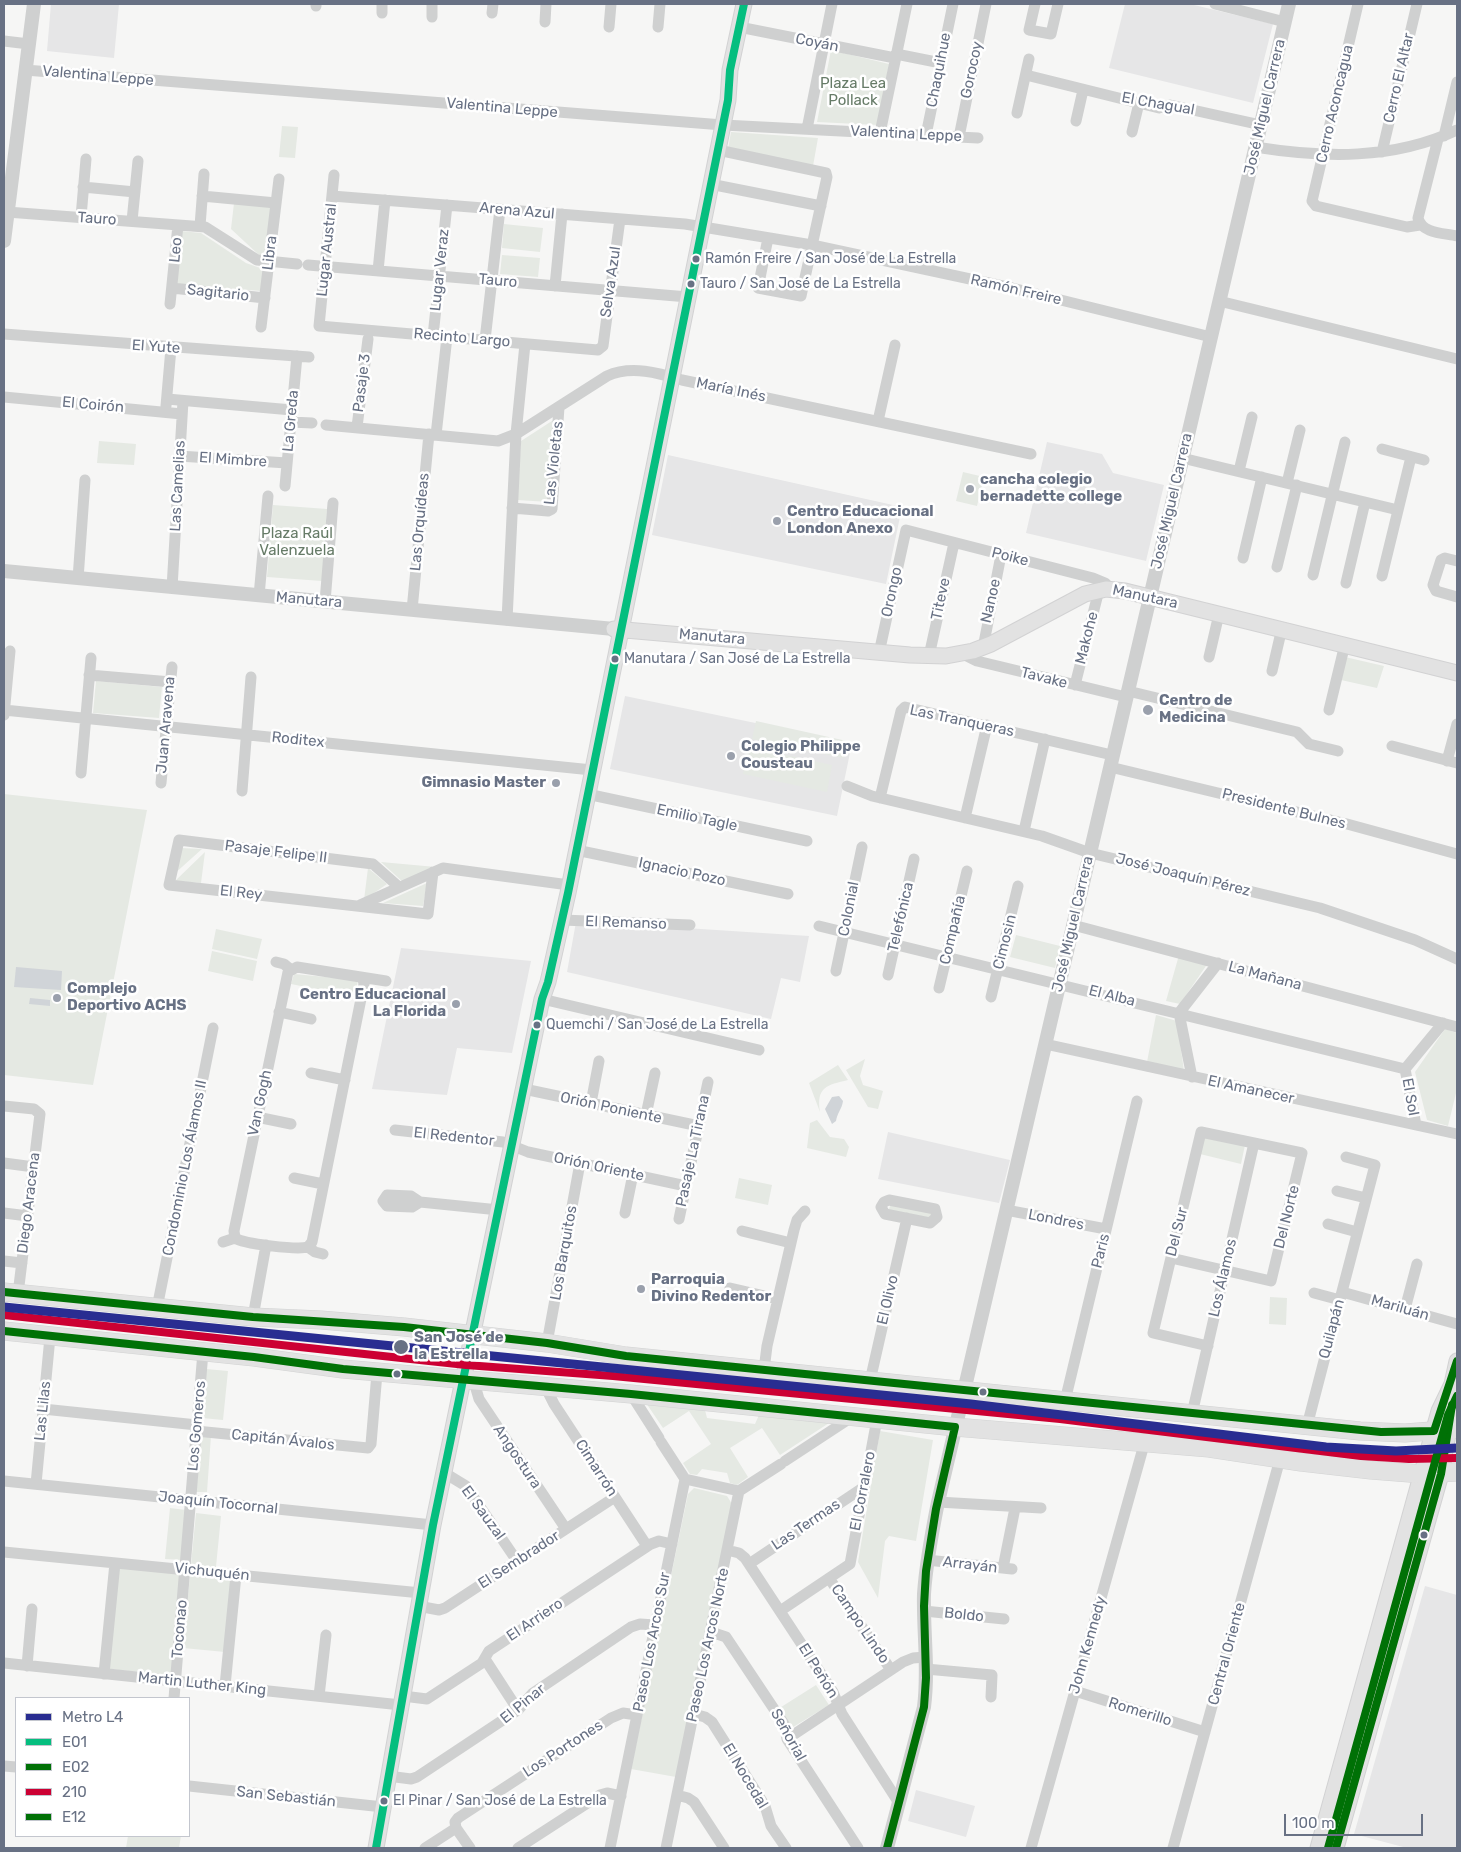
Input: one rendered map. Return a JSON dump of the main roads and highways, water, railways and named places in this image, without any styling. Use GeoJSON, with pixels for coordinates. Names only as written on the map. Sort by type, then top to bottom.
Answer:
{"type":"FeatureCollection","features":[{"type":"Feature","properties":{"kind":"main road"},"geometry":{"type":"LineString","coordinates":[[698,227],[718,150],[722,91],[730,70],[744,4]]}},
{"type":"Feature","properties":{"kind":"main road"},"geometry":{"type":"LineString","coordinates":[[542,999],[541,982],[565,884],[719,125]]}},
{"type":"Feature","properties":{"kind":"main road","name":"Manutara"},"geometry":{"type":"LineString","coordinates":[[617,629],[879,653],[929,656],[963,654],[982,648],[1085,594],[1105,590],[1150,597],[1282,628],[1457,673]]}},
{"type":"Feature","properties":{"kind":"main road"},"geometry":{"type":"LineString","coordinates":[[376,1848],[433,1525],[444,1472],[468,1381],[474,1334],[512,1146],[542,999],[548,982],[562,920],[565,884],[576,850],[587,794],[588,770]]}},
{"type":"Feature","properties":{"kind":"main road"},"geometry":{"type":"LineString","coordinates":[[11,1293],[253,1317],[338,1321],[474,1334],[547,1343],[626,1356],[1306,1426],[1381,1432],[1446,1430]]}},
{"type":"Feature","properties":{"kind":"main road"},"geometry":{"type":"LineString","coordinates":[[4,1332],[203,1352],[377,1373],[631,1394],[955,1427],[1145,1441],[1209,1448],[1280,1459],[1422,1474],[1449,1473]]}},
{"type":"Feature","properties":{"kind":"main road"},"geometry":{"type":"LineString","coordinates":[[1336,1848],[1449,1473],[1442,1402],[1452,1384],[1457,1361]]}},
{"type":"Feature","properties":{"kind":"main road"},"geometry":{"type":"LineString","coordinates":[[1318,1848],[1422,1474],[1446,1430]]}},
{"type":"Feature","properties":{"kind":"metro line","name":"L4"},"geometry":{"type":"LineString","coordinates":[[4,1307],[971,1404],[1326,1447],[1396,1451],[1457,1448]]}},
{"type":"Feature","properties":{"kind":"place","name":"Ramón Freire / San José de La Estrella"},"geometry":{"type":"Point","coordinates":[696,259]}},
{"type":"Feature","properties":{"kind":"place","name":"Tauro / San José de La Estrella"},"geometry":{"type":"Point","coordinates":[691,284]}},
{"type":"Feature","properties":{"kind":"place","name":"cancha colegio bernadette college"},"geometry":{"type":"Point","coordinates":[970,489]}},
{"type":"Feature","properties":{"kind":"place","name":"Centro Educacional London Anexo"},"geometry":{"type":"Point","coordinates":[777,521]}},
{"type":"Feature","properties":{"kind":"place","name":"Manutara / San José de La Estrella"},"geometry":{"type":"Point","coordinates":[615,659]}},
{"type":"Feature","properties":{"kind":"place","name":"Centro de Medicina"},"geometry":{"type":"Point","coordinates":[1148,710]}},
{"type":"Feature","properties":{"kind":"place","name":"Colegio Philippe Cousteau"},"geometry":{"type":"Point","coordinates":[731,756]}},
{"type":"Feature","properties":{"kind":"place","name":"Gimnasio Master"},"geometry":{"type":"Point","coordinates":[556,783]}},
{"type":"Feature","properties":{"kind":"place","name":"Complejo Deportivo ACHS"},"geometry":{"type":"Point","coordinates":[57,998]}},
{"type":"Feature","properties":{"kind":"place","name":"Centro Educacional La Florida"},"geometry":{"type":"Point","coordinates":[456,1004]}},
{"type":"Feature","properties":{"kind":"place","name":"Quemchi / San José de La Estrella"},"geometry":{"type":"Point","coordinates":[537,1025]}},
{"type":"Feature","properties":{"kind":"place","name":"Parroquia Divino Redentor"},"geometry":{"type":"Point","coordinates":[641,1289]}},
{"type":"Feature","properties":{"kind":"place","name":"San José de la Estrella"},"geometry":{"type":"Point","coordinates":[401,1347]}},
{"type":"Feature","properties":{"kind":"place","name":"El Pinar / San José de La Estrella"},"geometry":{"type":"Point","coordinates":[384,1801]}},
{"type":"Feature","properties":{"kind":"park label","name":"Plaza Lea Pollack"},"geometry":{"type":"Point","coordinates":[853,92]}},
{"type":"Feature","properties":{"kind":"park label","name":"Plaza Raúl Valenzuela"},"geometry":{"type":"Point","coordinates":[297,542]}}]}
